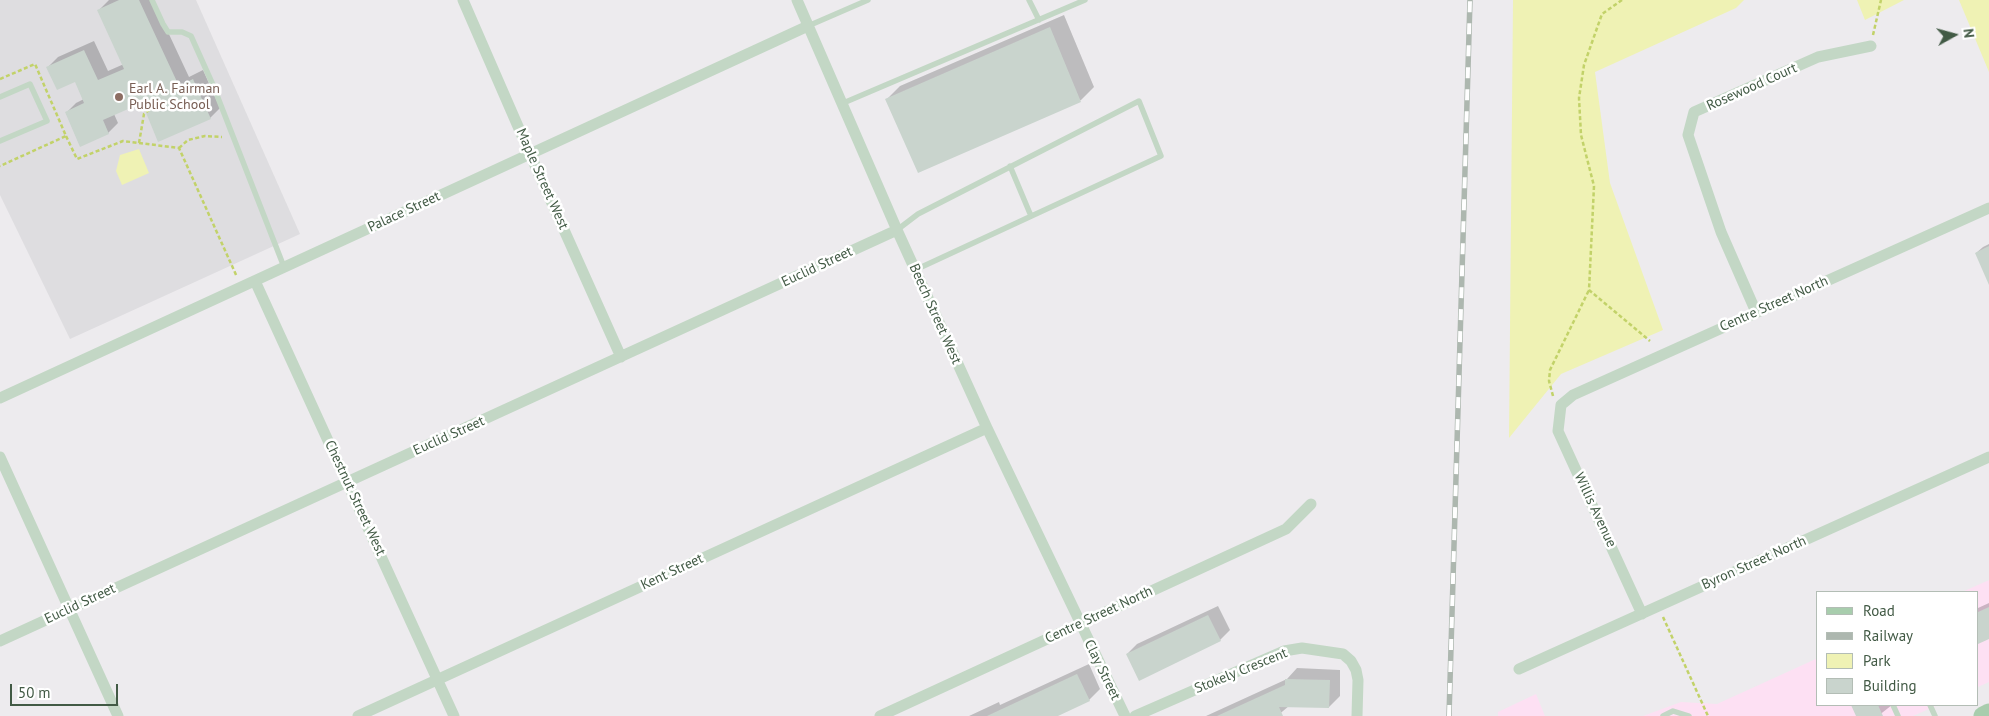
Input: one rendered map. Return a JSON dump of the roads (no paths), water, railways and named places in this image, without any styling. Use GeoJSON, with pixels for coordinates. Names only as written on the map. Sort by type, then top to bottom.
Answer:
{"type":"FeatureCollection","features":[{"type":"Feature","properties":{"kind":"main road"},"geometry":{"type":"LineString","coordinates":[[1983,716],[1989,714]]}},
{"type":"Feature","properties":{"kind":"street","name":"Maple Street West"},"geometry":{"type":"LineString","coordinates":[[463,0],[622,357]]}},
{"type":"Feature","properties":{"kind":"street","name":"Beech Street West"},"geometry":{"type":"LineString","coordinates":[[797,0],[986,428],[1080,624]]}},
{"type":"Feature","properties":{"kind":"street","name":"Palace Street"},"geometry":{"type":"LineString","coordinates":[[0,398],[808,26]]}},
{"type":"Feature","properties":{"kind":"street","name":"Rosewood Court"},"geometry":{"type":"LineString","coordinates":[[1756,312],[1721,232],[1688,135],[1694,112],[1818,57],[1871,46]]}},
{"type":"Feature","properties":{"kind":"street","name":"Centre Street North"},"geometry":{"type":"LineString","coordinates":[[1557,401],[1989,208]]}},
{"type":"Feature","properties":{"kind":"street","name":"Euclid Street"},"geometry":{"type":"LineString","coordinates":[[0,641],[897,230]]}},
{"type":"Feature","properties":{"kind":"street","name":"Chestnut Street West"},"geometry":{"type":"LineString","coordinates":[[255,281],[454,716]]}},
{"type":"Feature","properties":{"kind":"street","name":"Willis Avenue"},"geometry":{"type":"LineString","coordinates":[[1557,401],[1558,431],[1642,614]]}},
{"type":"Feature","properties":{"kind":"street","name":"Kent Street"},"geometry":{"type":"LineString","coordinates":[[358,716],[986,428]]}},
{"type":"Feature","properties":{"kind":"street"},"geometry":{"type":"LineString","coordinates":[[0,457],[68,610],[118,716]]}},
{"type":"Feature","properties":{"kind":"street","name":"Byron Street North"},"geometry":{"type":"LineString","coordinates":[[1519,670],[1989,457]]}},
{"type":"Feature","properties":{"kind":"street","name":"Centre Street North"},"geometry":{"type":"LineString","coordinates":[[880,716],[1286,529],[1311,504]]}},
{"type":"Feature","properties":{"kind":"street","name":"Clay Street"},"geometry":{"type":"LineString","coordinates":[[1080,624],[1125,716]]}},
{"type":"Feature","properties":{"kind":"street","name":"Stokely Crescent"},"geometry":{"type":"LineString","coordinates":[[1135,716],[1284,651],[1302,648],[1343,654],[1351,661],[1356,670],[1358,680],[1357,716]]}},
{"type":"Feature","properties":{"kind":"lane"},"geometry":{"type":"LineString","coordinates":[[152,0],[168,32],[182,32],[191,36],[234,138],[284,267]]}},
{"type":"Feature","properties":{"kind":"lane"},"geometry":{"type":"LineString","coordinates":[[808,26],[868,0]]}},
{"type":"Feature","properties":{"kind":"lane"},"geometry":{"type":"LineString","coordinates":[[1029,0],[1039,20]]}},
{"type":"Feature","properties":{"kind":"lane"},"geometry":{"type":"LineString","coordinates":[[842,104],[954,54],[1085,0]]}},
{"type":"Feature","properties":{"kind":"lane"},"geometry":{"type":"LineString","coordinates":[[0,97],[30,84],[48,121],[0,141]]}},
{"type":"Feature","properties":{"kind":"lane"},"geometry":{"type":"LineString","coordinates":[[897,230],[918,214],[1139,101],[1161,156],[915,270]]}},
{"type":"Feature","properties":{"kind":"lane"},"geometry":{"type":"LineString","coordinates":[[1010,166],[1031,216]]}},
{"type":"Feature","properties":{"kind":"lane"},"geometry":{"type":"LineString","coordinates":[[1663,716],[1673,711],[1689,716]]}},
{"type":"Feature","properties":{"kind":"railway"},"geometry":{"type":"LineString","coordinates":[[1449,716],[1470,0]]}},
{"type":"Feature","properties":{"kind":"place","name":"Earl A. Fairman Public School"},"geometry":{"type":"Point","coordinates":[119,97]}}]}
